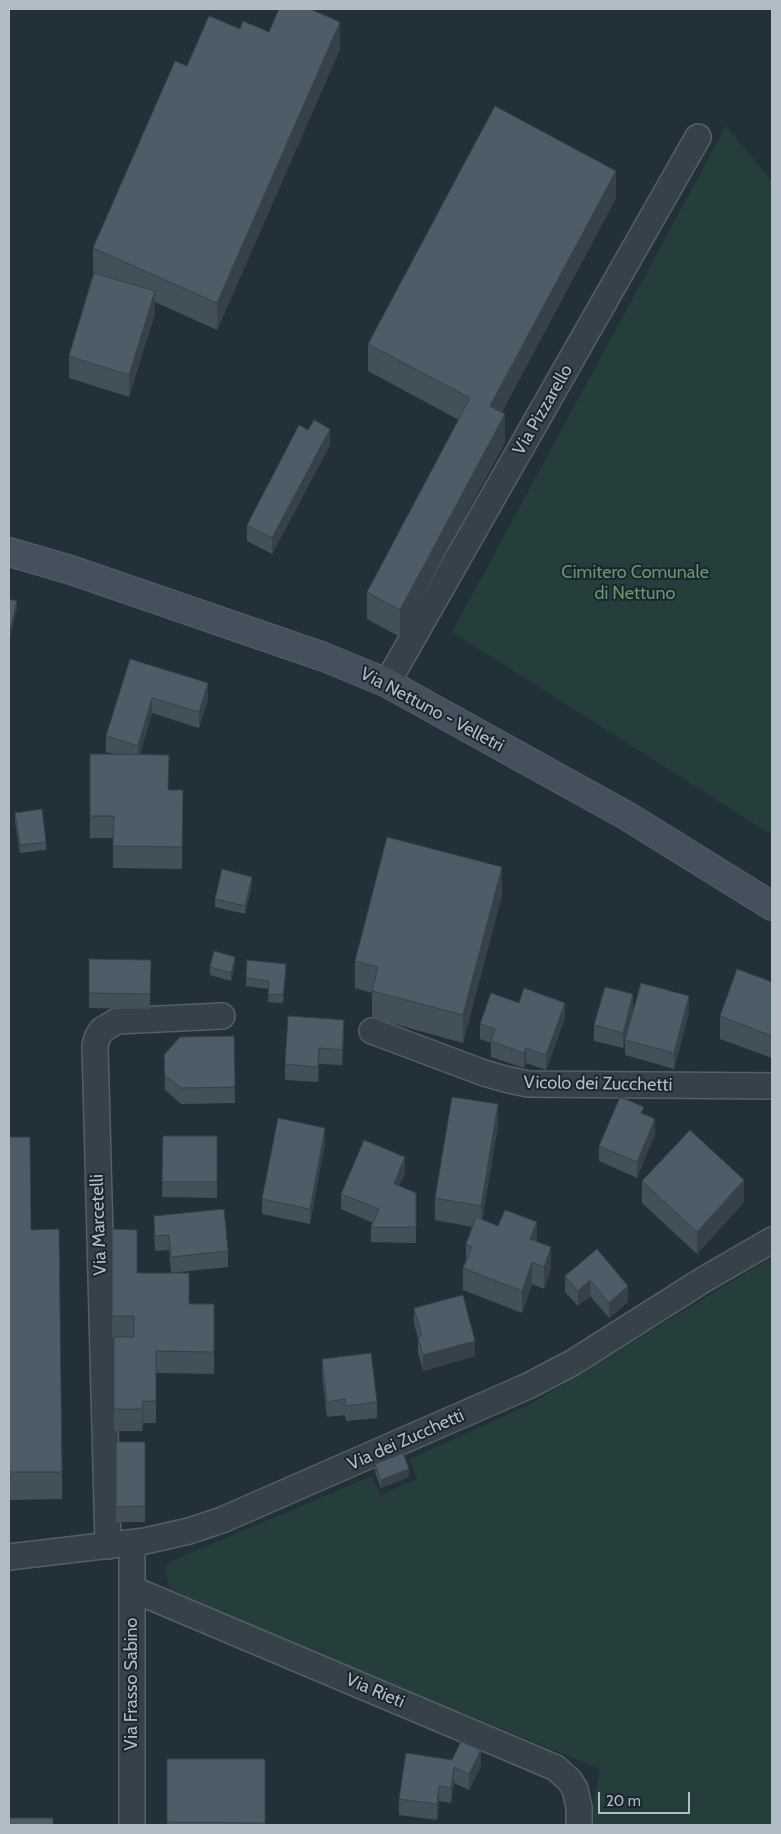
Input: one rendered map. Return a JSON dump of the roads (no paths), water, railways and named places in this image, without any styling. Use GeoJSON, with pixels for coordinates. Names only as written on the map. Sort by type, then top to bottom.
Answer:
{"type":"FeatureCollection","features":[{"type":"Feature","properties":{"kind":"main road","name":"Via Nettuno - Velletri"},"geometry":{"type":"LineString","coordinates":[[9,552],[71,570],[315,654],[387,683],[627,816],[772,906]]}},
{"type":"Feature","properties":{"kind":"street","name":"Via Pizzarello"},"geometry":{"type":"LineString","coordinates":[[387,683],[698,137]]}},
{"type":"Feature","properties":{"kind":"street","name":"Via Marcetelli"},"geometry":{"type":"LineString","coordinates":[[120,1544],[95,1045],[102,1030],[117,1021],[222,1016]]}},
{"type":"Feature","properties":{"kind":"street","name":"Vicolo dei Zucchetti"},"geometry":{"type":"LineString","coordinates":[[372,1031],[484,1073],[505,1080],[528,1084],[772,1086]]}},
{"type":"Feature","properties":{"kind":"street","name":"Via dei Zucchetti"},"geometry":{"type":"LineString","coordinates":[[9,1557],[120,1544],[189,1531],[222,1520],[528,1386],[572,1363],[718,1270],[772,1240]]}},
{"type":"Feature","properties":{"kind":"street","name":"Via Frasso Sabino"},"geometry":{"type":"LineString","coordinates":[[120,1544],[132,1589],[132,1825]]}},
{"type":"Feature","properties":{"kind":"street","name":"Via Rieti"},"geometry":{"type":"LineString","coordinates":[[132,1589],[556,1768],[570,1781],[575,1789],[579,1808],[578,1825]]}},
{"type":"Feature","properties":{"kind":"park label","name":"Cimitero Comunale di Nettuno"},"geometry":{"type":"Point","coordinates":[635,583]}}]}
